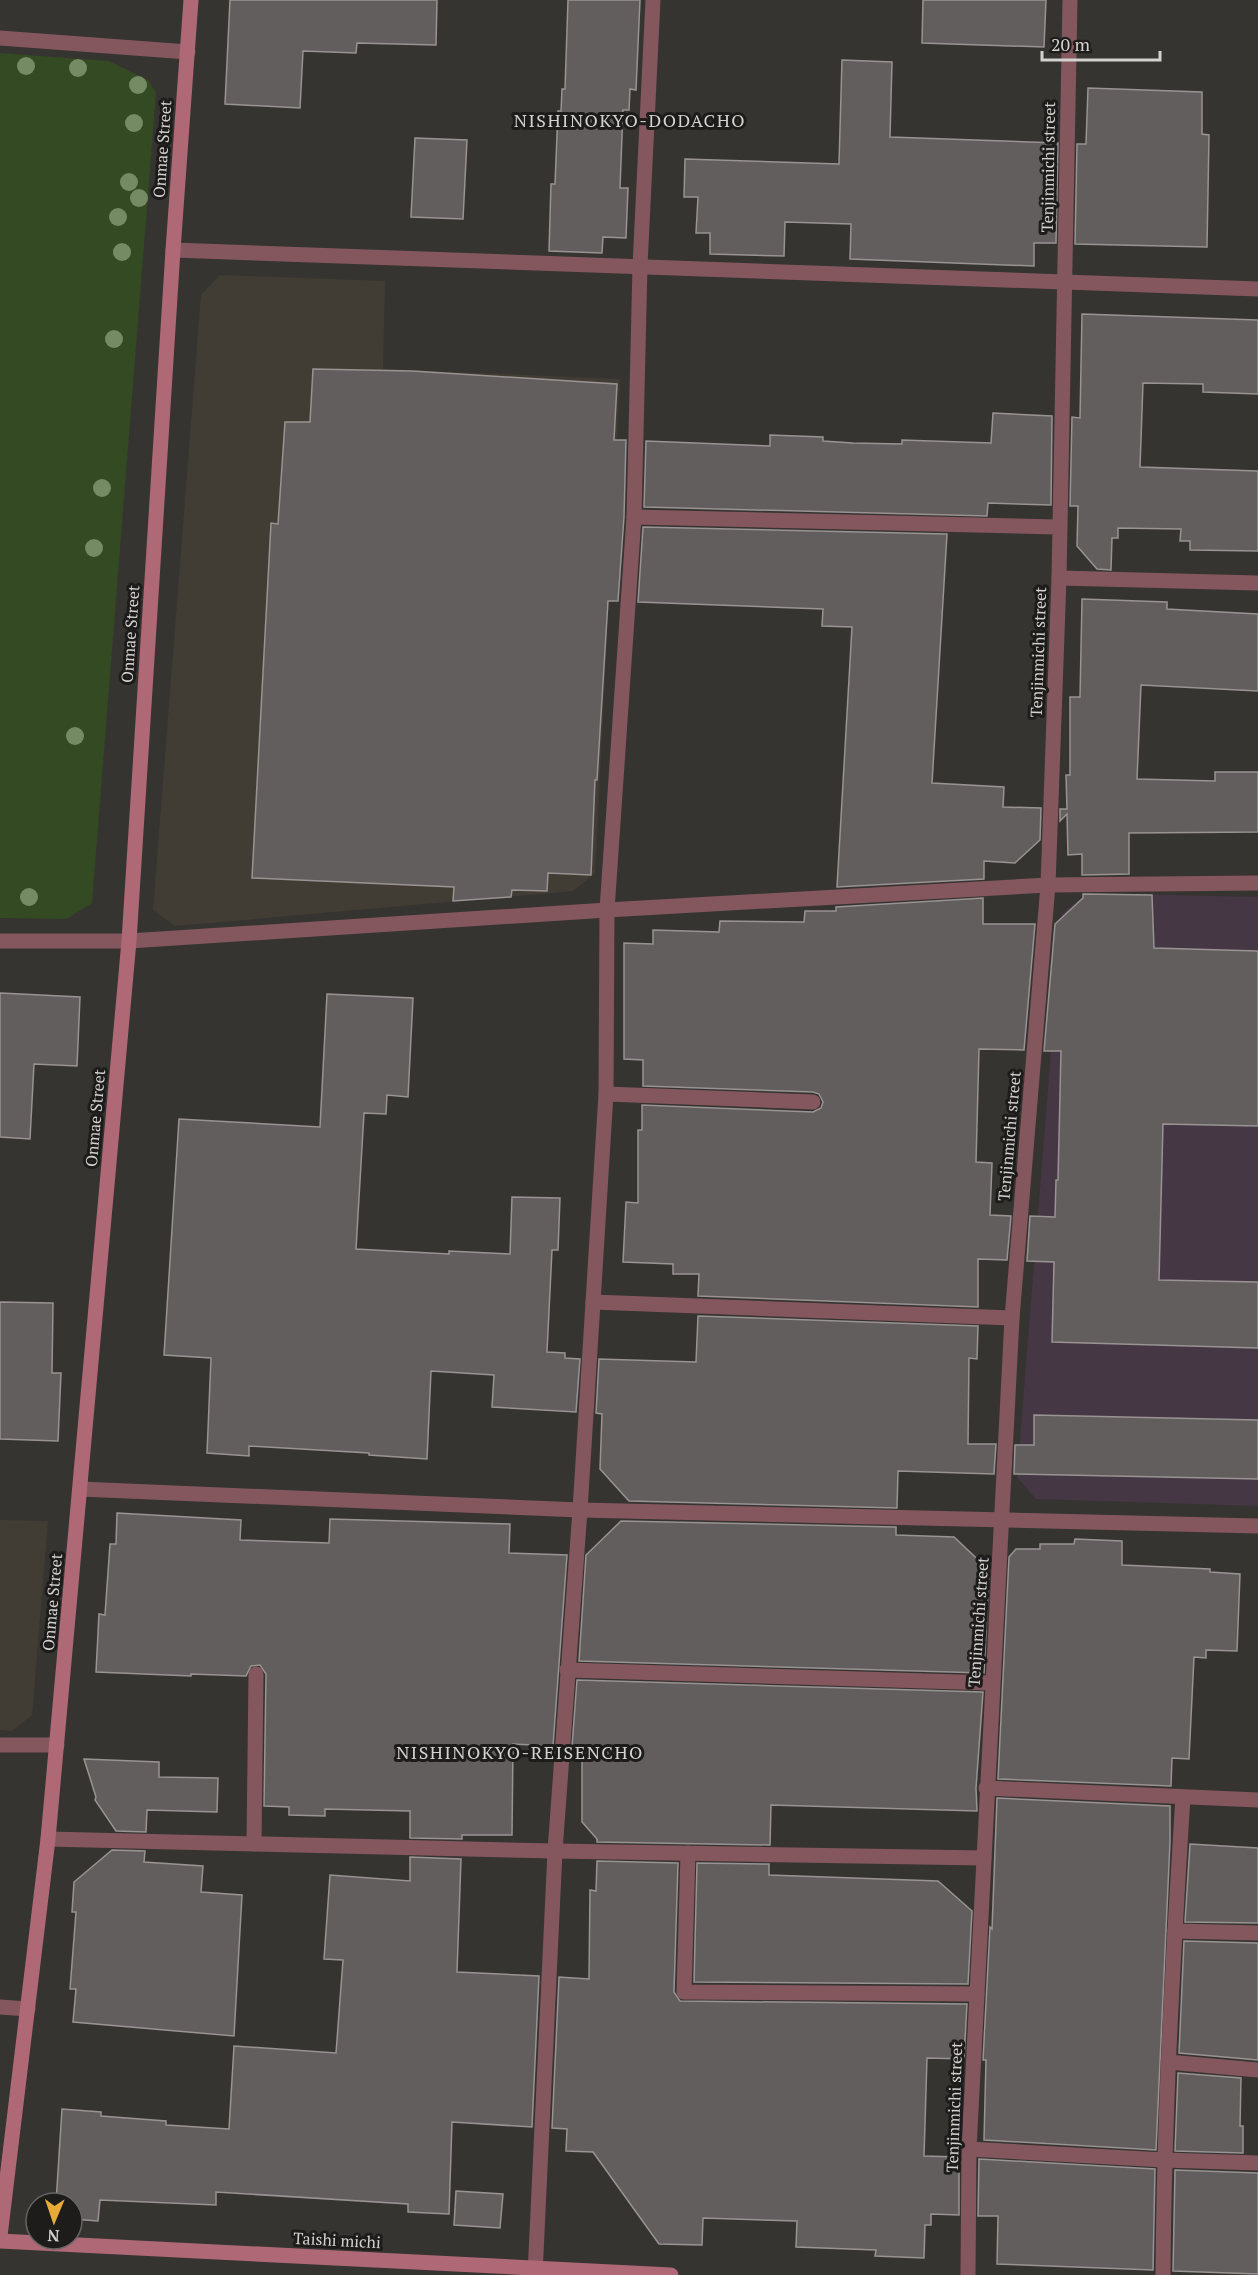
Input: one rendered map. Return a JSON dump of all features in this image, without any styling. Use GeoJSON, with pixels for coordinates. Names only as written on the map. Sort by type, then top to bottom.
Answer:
{"type":"FeatureCollection","features":[{"type":"Feature","properties":{"kind":"street","name":"Onmae Street"},"geometry":{"type":"LineString","coordinates":[[0,2239],[48,1839],[129,940],[191,0]]}},
{"type":"Feature","properties":{"kind":"street"},"geometry":{"type":"LineString","coordinates":[[536,2272],[555,1851],[580,1510],[606,1094],[607,910],[634,517],[640,267],[653,0]]}},
{"type":"Feature","properties":{"kind":"street","name":"Tenjinmichi street"},"geometry":{"type":"LineString","coordinates":[[968,2275],[969,2149],[1012,1318],[1048,885],[1059,578],[1070,0]]}},
{"type":"Feature","properties":{"kind":"street"},"geometry":{"type":"LineString","coordinates":[[0,38],[188,51]]}},
{"type":"Feature","properties":{"kind":"street"},"geometry":{"type":"LineString","coordinates":[[173,250],[1258,289]]}},
{"type":"Feature","properties":{"kind":"street"},"geometry":{"type":"LineString","coordinates":[[634,517],[1059,527]]}},
{"type":"Feature","properties":{"kind":"street"},"geometry":{"type":"LineString","coordinates":[[1059,578],[1258,584]]}},
{"type":"Feature","properties":{"kind":"street"},"geometry":{"type":"LineString","coordinates":[[0,941],[129,940],[1048,885],[1258,883]]}},
{"type":"Feature","properties":{"kind":"street"},"geometry":{"type":"LineString","coordinates":[[606,1094],[813,1102]]}},
{"type":"Feature","properties":{"kind":"street"},"geometry":{"type":"LineString","coordinates":[[593,1302],[1012,1318]]}},
{"type":"Feature","properties":{"kind":"street"},"geometry":{"type":"LineString","coordinates":[[80,1489],[580,1510],[1258,1526]]}},
{"type":"Feature","properties":{"kind":"street"},"geometry":{"type":"LineString","coordinates":[[567,1670],[992,1683]]}},
{"type":"Feature","properties":{"kind":"street"},"geometry":{"type":"LineString","coordinates":[[254,1844],[256,1674]]}},
{"type":"Feature","properties":{"kind":"street"},"geometry":{"type":"LineString","coordinates":[[0,1745],[57,1745]]}},
{"type":"Feature","properties":{"kind":"street"},"geometry":{"type":"LineString","coordinates":[[986,1788],[1258,1800]]}},
{"type":"Feature","properties":{"kind":"street"},"geometry":{"type":"LineString","coordinates":[[1163,2275],[1168,2062],[1183,1797]]}},
{"type":"Feature","properties":{"kind":"street"},"geometry":{"type":"LineString","coordinates":[[48,1839],[984,1858]]}},
{"type":"Feature","properties":{"kind":"street"},"geometry":{"type":"LineString","coordinates":[[688,1853],[684,1992],[977,1994]]}},
{"type":"Feature","properties":{"kind":"street"},"geometry":{"type":"LineString","coordinates":[[1175,1931],[1258,1933]]}},
{"type":"Feature","properties":{"kind":"street"},"geometry":{"type":"LineString","coordinates":[[0,2007],[28,2009]]}},
{"type":"Feature","properties":{"kind":"street"},"geometry":{"type":"LineString","coordinates":[[1168,2062],[1258,2070]]}},
{"type":"Feature","properties":{"kind":"street"},"geometry":{"type":"LineString","coordinates":[[969,2149],[1258,2163]]}},
{"type":"Feature","properties":{"kind":"street","name":"Taishi michi"},"geometry":{"type":"LineString","coordinates":[[0,2239],[536,2272],[672,2275]]}},
{"type":"Feature","properties":{"kind":"shaded area"},"geometry":{"type":"Polygon","coordinates":[[[220,275],[385,281],[383,369],[620,379],[595,873],[573,891],[175,926],[153,910],[201,295],[220,275]]]}},
{"type":"Feature","properties":{"kind":"shaded area"},"geometry":{"type":"Polygon","coordinates":[[[1087,893],[1258,897],[1258,1506],[1036,1499],[1017,1477],[1062,914],[1087,893]]]}},
{"type":"Feature","properties":{"kind":"shaded area"},"geometry":{"type":"Polygon","coordinates":[[[0,1520],[48,1521],[32,1715],[12,1731],[0,1730],[0,1520]]]}},
{"type":"Feature","properties":{"kind":"green space"},"geometry":{"type":"Polygon","coordinates":[[[0,53],[109,61],[148,80],[156,93],[92,903],[66,919],[0,918],[0,53]]]}},
{"type":"Feature","properties":{"kind":"building"},"geometry":{"type":"Polygon","coordinates":[[[230,0],[437,0],[436,45],[357,43],[356,53],[303,51],[300,108],[225,104],[230,0]]]}},
{"type":"Feature","properties":{"kind":"building"},"geometry":{"type":"Polygon","coordinates":[[[568,0],[640,0],[636,90],[630,89],[629,110],[623,110],[620,188],[628,188],[626,238],[603,237],[602,253],[549,251],[551,184],[555,184],[558,111],[561,111],[562,89],[565,89],[568,0]]]}},
{"type":"Feature","properties":{"kind":"building"},"geometry":{"type":"Polygon","coordinates":[[[923,0],[1046,0],[1044,47],[922,43],[923,0]]]}},
{"type":"Feature","properties":{"kind":"building"},"geometry":{"type":"Polygon","coordinates":[[[842,60],[892,62],[890,137],[1058,143],[1056,243],[1034,243],[1034,266],[850,259],[851,224],[785,222],[784,256],[710,254],[710,233],[696,233],[698,197],[684,197],[685,159],[839,164],[842,60]]]}},
{"type":"Feature","properties":{"kind":"building"},"geometry":{"type":"Polygon","coordinates":[[[1088,88],[1202,92],[1202,134],[1209,135],[1207,247],[1075,244],[1077,144],[1086,144],[1088,88]]]}},
{"type":"Feature","properties":{"kind":"building"},"geometry":{"type":"Polygon","coordinates":[[[415,138],[467,140],[463,219],[411,217],[415,138]]]}},
{"type":"Feature","properties":{"kind":"building"},"geometry":{"type":"Polygon","coordinates":[[[1082,314],[1258,320],[1258,394],[1203,392],[1203,384],[1143,383],[1140,467],[1258,471],[1258,551],[1190,550],[1190,541],[1180,541],[1181,529],[1118,528],[1118,538],[1112,538],[1111,570],[1097,569],[1077,546],[1078,506],[1070,506],[1072,417],[1080,418],[1082,314]]]}},
{"type":"Feature","properties":{"kind":"building"},"geometry":{"type":"Polygon","coordinates":[[[313,369],[412,371],[617,384],[614,440],[626,440],[624,517],[618,601],[608,601],[597,780],[595,780],[591,875],[548,873],[547,891],[512,890],[511,897],[453,901],[454,887],[252,878],[271,523],[278,524],[285,422],[310,422],[313,369]]]}},
{"type":"Feature","properties":{"kind":"building"},"geometry":{"type":"Polygon","coordinates":[[[993,413],[1052,416],[1051,505],[988,503],[987,516],[644,507],[646,441],[770,446],[770,435],[823,437],[823,441],[853,443],[902,444],[902,440],[991,443],[993,413]]]}},
{"type":"Feature","properties":{"kind":"building"},"geometry":{"type":"Polygon","coordinates":[[[643,527],[947,534],[932,783],[1004,787],[1003,807],[1041,808],[1040,840],[1015,863],[984,861],[984,879],[837,887],[852,627],[822,626],[823,609],[638,602],[643,527]]]}},
{"type":"Feature","properties":{"kind":"building"},"geometry":{"type":"Polygon","coordinates":[[[1082,599],[1167,602],[1167,609],[1258,614],[1258,691],[1141,685],[1137,779],[1215,781],[1215,772],[1258,772],[1258,832],[1129,833],[1129,874],[1082,875],[1082,854],[1068,855],[1067,814],[1060,821],[1060,809],[1067,809],[1066,775],[1070,775],[1070,697],[1080,697],[1082,599]]]}},
{"type":"Feature","properties":{"kind":"building"},"geometry":{"type":"Polygon","coordinates":[[[1083,894],[1152,895],[1154,948],[1258,951],[1258,1126],[1163,1124],[1159,1280],[1258,1282],[1258,1348],[1052,1342],[1054,1262],[1027,1261],[1030,1216],[1055,1217],[1061,1051],[1044,1051],[1055,924],[1083,898],[1083,894]]]}},
{"type":"Feature","properties":{"kind":"building"},"geometry":{"type":"Polygon","coordinates":[[[983,898],[983,924],[1035,924],[1024,1050],[979,1049],[976,1162],[992,1163],[990,1215],[1011,1216],[1007,1260],[978,1259],[978,1307],[698,1296],[699,1274],[673,1274],[673,1264],[623,1262],[626,1202],[638,1203],[638,1130],[642,1130],[642,1105],[813,1112],[821,1108],[823,1102],[819,1094],[813,1092],[643,1086],[643,1060],[624,1059],[624,943],[653,944],[653,930],[719,932],[720,921],[804,922],[805,911],[836,911],[836,907],[983,898]]]}},
{"type":"Feature","properties":{"kind":"building"},"geometry":{"type":"Polygon","coordinates":[[[0,993],[80,997],[77,1066],[34,1064],[30,1139],[0,1137],[0,993]]]}},
{"type":"Feature","properties":{"kind":"building"},"geometry":{"type":"Polygon","coordinates":[[[327,994],[413,998],[408,1097],[387,1095],[386,1114],[364,1113],[356,1249],[449,1254],[449,1251],[510,1254],[512,1197],[560,1198],[558,1250],[552,1250],[547,1352],[565,1353],[565,1358],[580,1359],[576,1412],[492,1407],[494,1375],[431,1371],[427,1459],[249,1446],[249,1456],[207,1453],[211,1358],[164,1355],[179,1119],[320,1127],[327,994]]]}},
{"type":"Feature","properties":{"kind":"building"},"geometry":{"type":"Polygon","coordinates":[[[0,1302],[53,1303],[52,1373],[61,1373],[58,1441],[0,1439],[0,1302]]]}},
{"type":"Feature","properties":{"kind":"building"},"geometry":{"type":"Polygon","coordinates":[[[698,1316],[978,1326],[977,1359],[969,1358],[968,1444],[996,1444],[994,1474],[898,1471],[897,1508],[629,1501],[600,1469],[602,1414],[596,1413],[599,1359],[696,1362],[698,1316]]]}},
{"type":"Feature","properties":{"kind":"building"},"geometry":{"type":"Polygon","coordinates":[[[1034,1415],[1258,1420],[1258,1479],[1014,1474],[1015,1445],[1034,1445],[1034,1415]]]}},
{"type":"Feature","properties":{"kind":"building"},"geometry":{"type":"Polygon","coordinates":[[[117,1513],[241,1520],[240,1540],[329,1543],[330,1519],[510,1524],[509,1553],[567,1555],[553,1746],[513,1744],[512,1835],[462,1835],[462,1839],[410,1838],[410,1811],[325,1809],[325,1816],[289,1815],[289,1807],[264,1806],[266,1674],[260,1665],[251,1666],[246,1676],[96,1672],[99,1614],[105,1615],[110,1544],[116,1544],[117,1513]]]}},
{"type":"Feature","properties":{"kind":"building"},"geometry":{"type":"Polygon","coordinates":[[[621,1521],[896,1527],[896,1535],[954,1537],[989,1570],[984,1673],[579,1661],[586,1555],[621,1521]]]}},
{"type":"Feature","properties":{"kind":"building"},"geometry":{"type":"Polygon","coordinates":[[[1075,1539],[1122,1541],[1122,1565],[1210,1569],[1210,1572],[1240,1574],[1237,1651],[1206,1650],[1206,1658],[1194,1657],[1189,1759],[1172,1758],[1171,1786],[998,1779],[1009,1557],[1016,1549],[1040,1549],[1040,1544],[1074,1544],[1075,1539]]]}},
{"type":"Feature","properties":{"kind":"building"},"geometry":{"type":"Polygon","coordinates":[[[577,1680],[983,1692],[976,1788],[977,1811],[771,1805],[770,1845],[597,1842],[582,1822],[582,1747],[572,1746],[577,1680]]]}},
{"type":"Feature","properties":{"kind":"building"},"geometry":{"type":"Polygon","coordinates":[[[84,1759],[159,1762],[159,1777],[218,1778],[217,1812],[147,1810],[146,1832],[116,1831],[95,1800],[84,1759]]]}},
{"type":"Feature","properties":{"kind":"building"},"geometry":{"type":"Polygon","coordinates":[[[997,1798],[1170,1806],[1156,2150],[984,2140],[986,2060],[983,2060],[990,1927],[992,1929],[997,1798]]]}},
{"type":"Feature","properties":{"kind":"building"},"geometry":{"type":"Polygon","coordinates":[[[1190,1844],[1258,1848],[1258,1923],[1185,1922],[1190,1844]]]}},
{"type":"Feature","properties":{"kind":"building"},"geometry":{"type":"Polygon","coordinates":[[[112,1850],[145,1851],[144,1862],[203,1866],[201,1892],[242,1895],[234,2036],[73,2022],[76,1989],[70,1989],[76,1912],[72,1912],[74,1882],[112,1850]]]}},
{"type":"Feature","properties":{"kind":"building"},"geometry":{"type":"Polygon","coordinates":[[[410,1857],[461,1859],[457,1972],[539,1976],[532,2127],[452,2122],[449,2214],[408,2212],[408,2204],[216,2192],[216,2205],[100,2200],[98,2221],[84,2220],[84,2191],[57,2191],[62,2109],[101,2112],[101,2116],[166,2121],[166,2125],[229,2129],[234,2046],[336,2053],[343,1960],[324,1959],[330,1875],[410,1881],[410,1857]]]}},
{"type":"Feature","properties":{"kind":"building"},"geometry":{"type":"Polygon","coordinates":[[[597,1861],[678,1863],[674,1992],[680,2001],[967,2004],[964,2059],[927,2058],[924,2156],[959,2157],[959,2215],[931,2214],[931,2225],[925,2225],[924,2258],[875,2256],[876,2250],[796,2247],[797,2221],[703,2218],[702,2245],[659,2244],[593,2152],[566,2151],[567,2129],[552,2128],[559,1977],[589,1979],[590,1890],[596,1891],[597,1861]]]}},
{"type":"Feature","properties":{"kind":"building"},"geometry":{"type":"Polygon","coordinates":[[[697,1863],[769,1864],[769,1875],[938,1881],[972,1911],[968,1984],[694,1982],[697,1863]]]}},
{"type":"Feature","properties":{"kind":"building"},"geometry":{"type":"Polygon","coordinates":[[[1184,1941],[1258,1943],[1258,2060],[1179,2053],[1184,1941]]]}},
{"type":"Feature","properties":{"kind":"building"},"geometry":{"type":"Polygon","coordinates":[[[1178,2073],[1241,2078],[1240,2126],[1243,2126],[1243,2153],[1175,2151],[1178,2073]]]}},
{"type":"Feature","properties":{"kind":"building"},"geometry":{"type":"Polygon","coordinates":[[[979,2159],[1155,2169],[1153,2270],[997,2264],[998,2216],[978,2216],[979,2159]]]}},
{"type":"Feature","properties":{"kind":"building"},"geometry":{"type":"Polygon","coordinates":[[[1175,2170],[1258,2173],[1258,2274],[1173,2271],[1175,2170]]]}},
{"type":"Feature","properties":{"kind":"building"},"geometry":{"type":"Polygon","coordinates":[[[456,2191],[503,2194],[500,2228],[454,2225],[456,2191]]]}},
{"type":"Feature","properties":{"kind":"district","name":"NISHINOKYO-DODACHO"},"geometry":{"type":"Point","coordinates":[630,121]}},
{"type":"Feature","properties":{"kind":"district","name":"NISHINOKYO-REISENCHO"},"geometry":{"type":"Point","coordinates":[520,1753]}}]}
